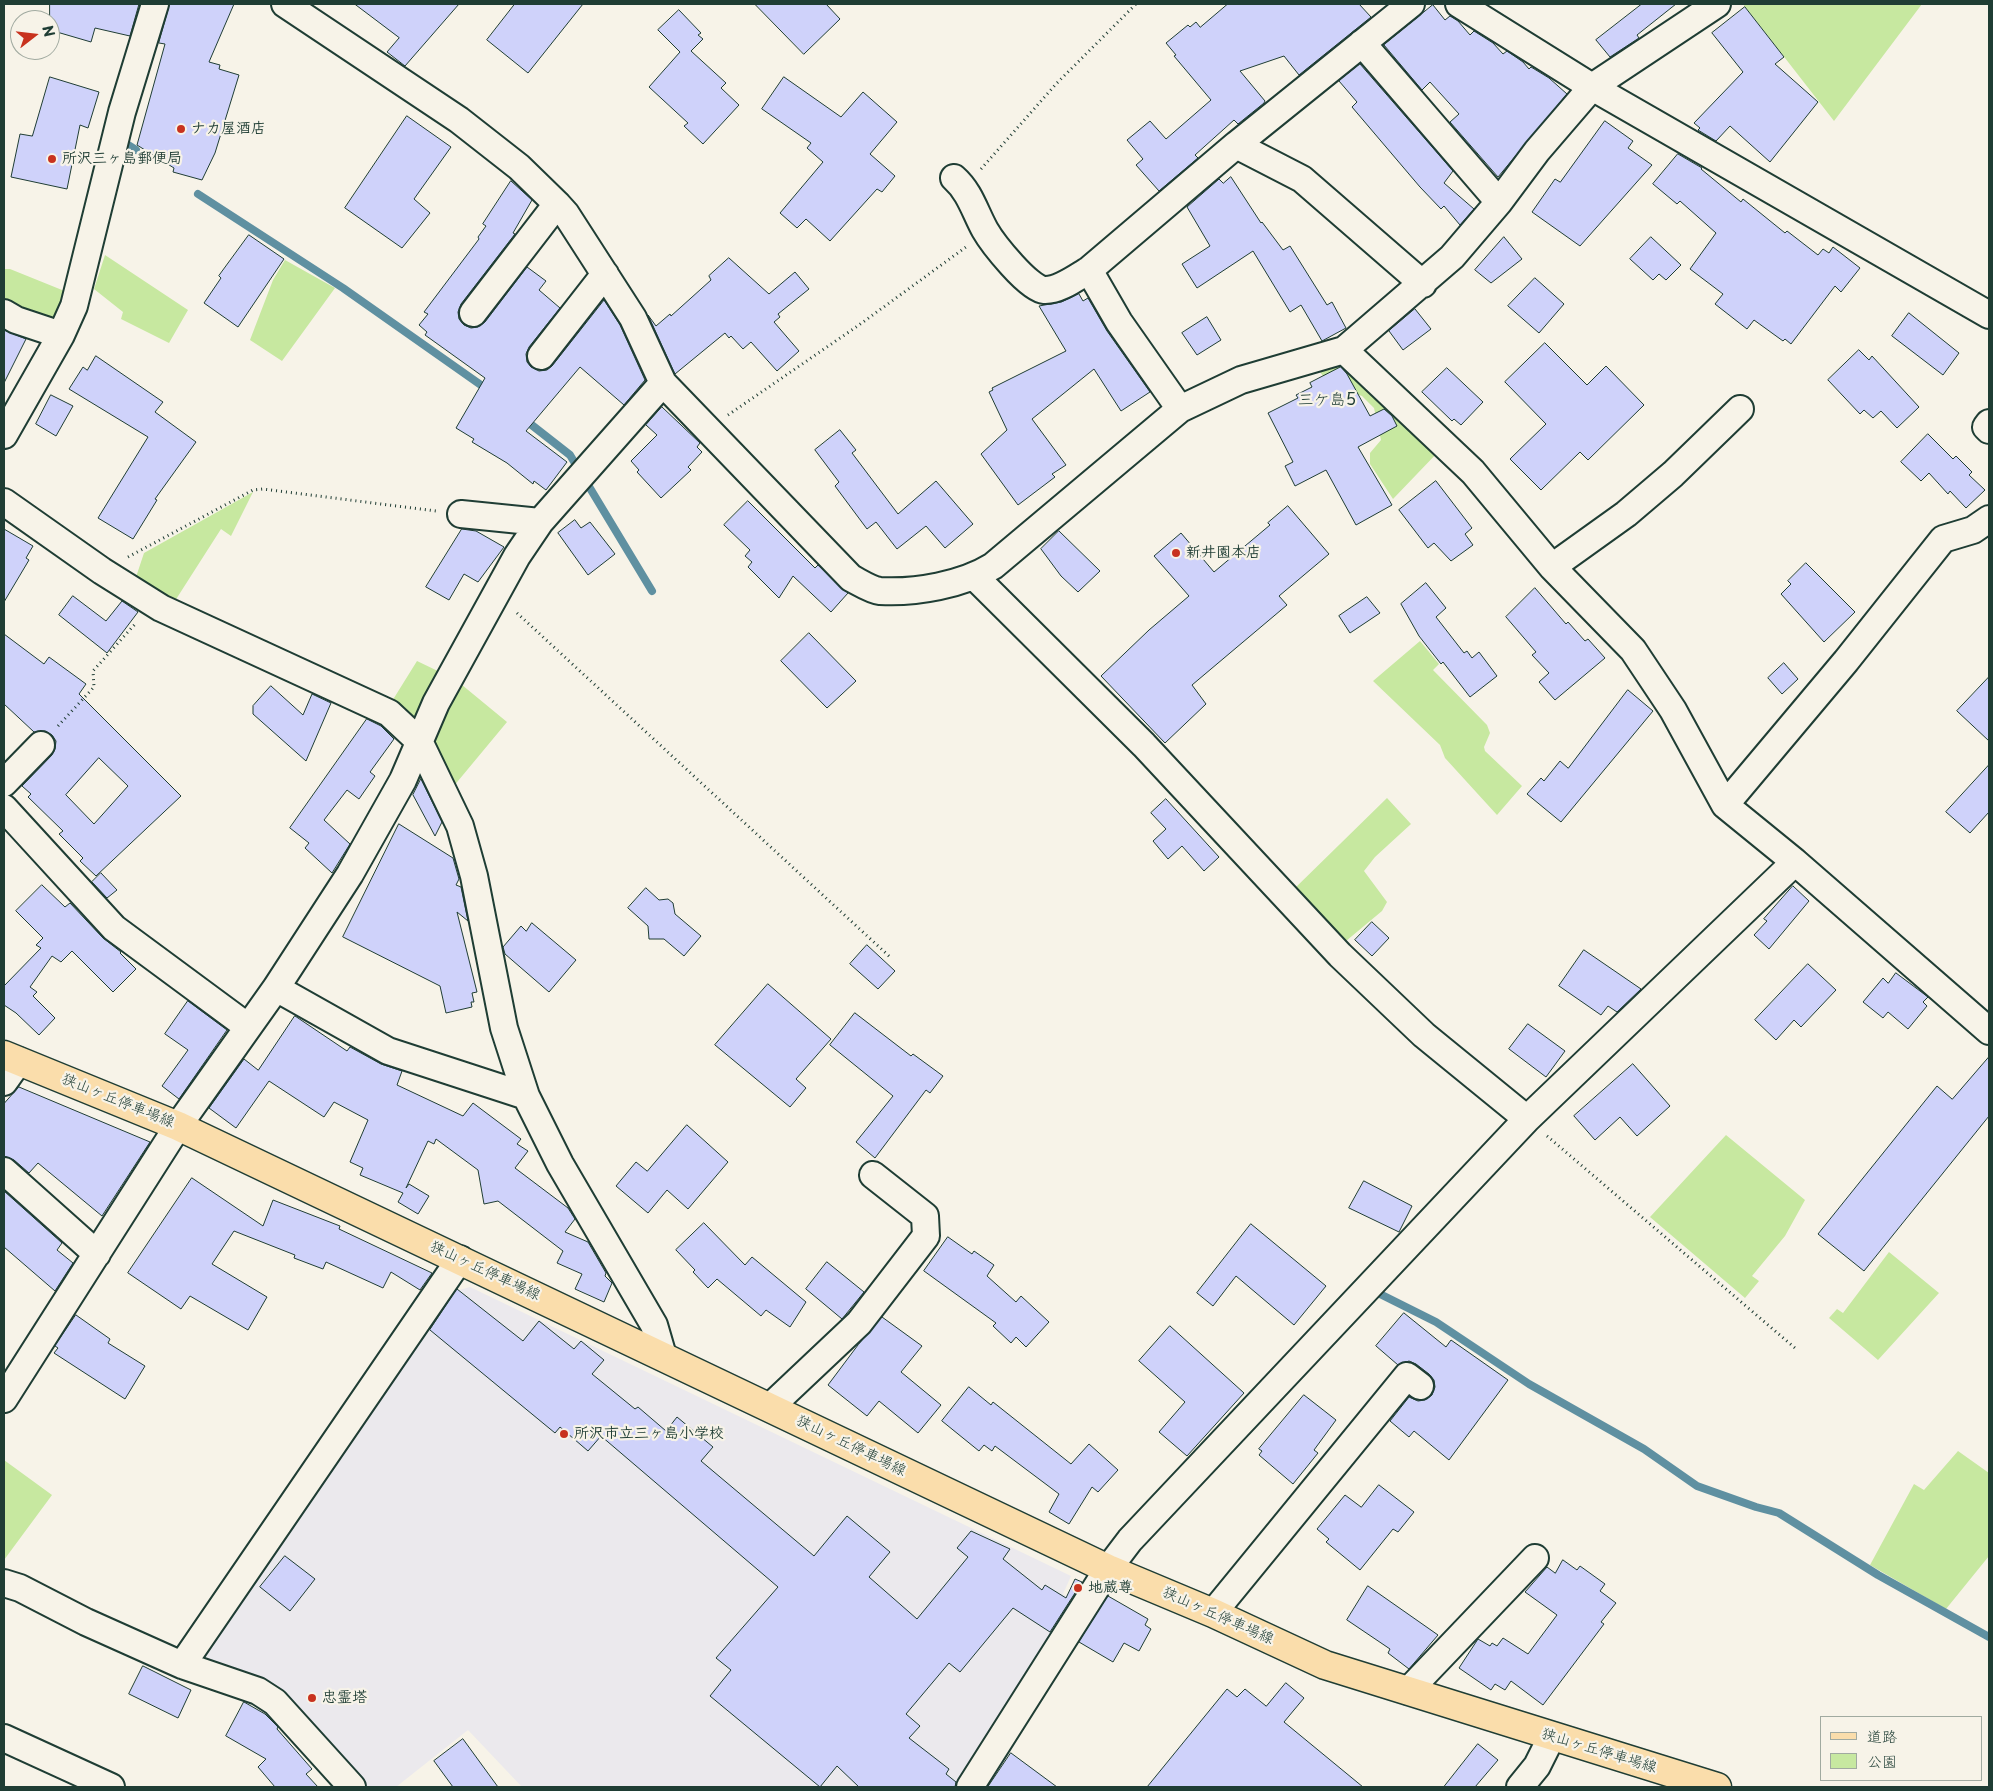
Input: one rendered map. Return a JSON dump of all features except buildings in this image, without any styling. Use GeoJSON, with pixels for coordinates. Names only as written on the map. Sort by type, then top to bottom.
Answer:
{"type":"FeatureCollection","features":[{"type":"Feature","properties":{"kind":"main road","name":"狭山ヶ丘停車場線"},"geometry":{"type":"LineString","coordinates":[[9,1066],[178,1126],[1108,1570],[1213,1613],[1325,1665],[1552,1736],[1688,1783],[1717,1787]]}},
{"type":"Feature","properties":{"kind":"street"},"geometry":{"type":"LineString","coordinates":[[4,435],[61,335],[74,306],[122,112],[155,4]]}},
{"type":"Feature","properties":{"kind":"street"},"geometry":{"type":"LineString","coordinates":[[960,186],[986,232],[1005,256],[1034,287],[1044,290],[1055,288],[1090,270],[1236,145],[1411,4]]}},
{"type":"Feature","properties":{"kind":"street"},"geometry":{"type":"LineString","coordinates":[[1459,4],[1592,88],[1989,315]]}},
{"type":"Feature","properties":{"kind":"street"},"geometry":{"type":"LineString","coordinates":[[302,8],[459,120],[519,167],[557,204],[566,214],[633,318],[663,384],[851,578],[878,591],[947,585],[975,577],[993,566],[1126,452],[1180,409],[1241,380],[1344,350],[1423,284],[1452,257],[1499,202],[1537,151],[1592,88],[1717,4]]}},
{"type":"Feature","properties":{"kind":"street"},"geometry":{"type":"LineString","coordinates":[[1362,43],[1499,202]]}},
{"type":"Feature","properties":{"kind":"street"},"geometry":{"type":"LineString","coordinates":[[1236,145],[1302,179],[1423,284]]}},
{"type":"Feature","properties":{"kind":"street"},"geometry":{"type":"LineString","coordinates":[[473,313],[557,204]]}},
{"type":"Feature","properties":{"kind":"street"},"geometry":{"type":"LineString","coordinates":[[1090,270],[1119,322],[1180,409]]}},
{"type":"Feature","properties":{"kind":"street"},"geometry":{"type":"LineString","coordinates":[[541,356],[605,274]]}},
{"type":"Feature","properties":{"kind":"street"},"geometry":{"type":"LineString","coordinates":[[4,313],[16,320],[61,335]]}},
{"type":"Feature","properties":{"kind":"street"},"geometry":{"type":"LineString","coordinates":[[1344,350],[1473,472],[1552,567],[1633,650],[1673,710],[1725,805],[1796,862],[1989,1031]]}},
{"type":"Feature","properties":{"kind":"street"},"geometry":{"type":"LineString","coordinates":[[4,1399],[178,1126],[276,988],[350,874],[403,780],[436,703],[517,556],[540,522],[663,384]]}},
{"type":"Feature","properties":{"kind":"street"},"geometry":{"type":"LineString","coordinates":[[1552,567],[1626,514],[1673,474],[1740,409]]}},
{"type":"Feature","properties":{"kind":"street"},"geometry":{"type":"LineString","coordinates":[[1989,423],[1986,427],[1989,430]]}},
{"type":"Feature","properties":{"kind":"street"},"geometry":{"type":"LineString","coordinates":[[4,502],[102,571],[154,603],[389,713],[419,741],[460,826],[474,876],[504,1028],[526,1096],[560,1164],[654,1325],[662,1356]]}},
{"type":"Feature","properties":{"kind":"street"},"geometry":{"type":"LineString","coordinates":[[461,514],[540,522]]}},
{"type":"Feature","properties":{"kind":"street"},"geometry":{"type":"LineString","coordinates":[[1725,805],[1846,661],[1942,540],[1981,525]]}},
{"type":"Feature","properties":{"kind":"street"},"geometry":{"type":"LineString","coordinates":[[975,577],[1144,745],[1340,955],[1424,1035],[1528,1119]]}},
{"type":"Feature","properties":{"kind":"street"},"geometry":{"type":"LineString","coordinates":[[4,783],[41,745]]}},
{"type":"Feature","properties":{"kind":"street"},"geometry":{"type":"LineString","coordinates":[[4,808],[114,928],[248,1027]]}},
{"type":"Feature","properties":{"kind":"street"},"geometry":{"type":"LineString","coordinates":[[970,1787],[1108,1570],[1130,1540],[1528,1119],[1796,862]]}},
{"type":"Feature","properties":{"kind":"street"},"geometry":{"type":"LineString","coordinates":[[276,988],[388,1051],[526,1096]]}},
{"type":"Feature","properties":{"kind":"street"},"geometry":{"type":"LineString","coordinates":[[4,1171],[97,1254]]}},
{"type":"Feature","properties":{"kind":"street"},"geometry":{"type":"LineString","coordinates":[[770,1407],[859,1323],[926,1236],[925,1216],[873,1174]]}},
{"type":"Feature","properties":{"kind":"street"},"geometry":{"type":"LineString","coordinates":[[182,1665],[460,1259]]}},
{"type":"Feature","properties":{"kind":"street"},"geometry":{"type":"LineString","coordinates":[[1213,1613],[1406,1376],[1420,1386]]}},
{"type":"Feature","properties":{"kind":"street"},"geometry":{"type":"LineString","coordinates":[[1408,1690],[1535,1558]]}},
{"type":"Feature","properties":{"kind":"street"},"geometry":{"type":"LineString","coordinates":[[4,1583],[20,1588],[86,1622],[182,1665],[258,1690],[275,1702],[352,1787]]}},
{"type":"Feature","properties":{"kind":"street"},"geometry":{"type":"LineString","coordinates":[[1520,1787],[1537,1766],[1552,1736]]}},
{"type":"Feature","properties":{"kind":"street"},"geometry":{"type":"LineString","coordinates":[[4,1738],[111,1787]]}},
{"type":"Feature","properties":{"kind":"path"},"geometry":{"type":"LineString","coordinates":[[960,186],[974,178],[1013,131],[1136,4]]}},
{"type":"Feature","properties":{"kind":"path"},"geometry":{"type":"LineString","coordinates":[[706,428],[778,382],[986,232]]}},
{"type":"Feature","properties":{"kind":"path"},"geometry":{"type":"LineString","coordinates":[[102,571],[253,490],[264,489],[461,514]]}},
{"type":"Feature","properties":{"kind":"path"},"geometry":{"type":"LineString","coordinates":[[496,594],[890,957]]}},
{"type":"Feature","properties":{"kind":"path"},"geometry":{"type":"LineString","coordinates":[[41,745],[94,686],[93,671],[154,603]]}},
{"type":"Feature","properties":{"kind":"path"},"geometry":{"type":"LineString","coordinates":[[1528,1119],[1795,1348]]}},
{"type":"Feature","properties":{"kind":"shaded area","name":"所沢市立三ヶ島小学校"},"geometry":{"type":"Polygon","coordinates":[[[470,1287],[1071,1576],[1063,1594],[1081,1605],[960,1787],[522,1787],[468,1730],[396,1787],[362,1787],[272,1685],[205,1665],[201,1651],[452,1292],[470,1287]]]}},
{"type":"Feature","properties":{"kind":"green space"},"geometry":{"type":"Polygon","coordinates":[[[1743,4],[1922,4],[1834,121],[1743,4]]]}},
{"type":"Feature","properties":{"kind":"green space"},"geometry":{"type":"Polygon","coordinates":[[[105,255],[188,310],[169,343],[121,319],[123,312],[94,289],[105,255]]]}},
{"type":"Feature","properties":{"kind":"green space"},"geometry":{"type":"Polygon","coordinates":[[[285,260],[335,288],[282,361],[250,340],[273,280],[285,260]]]}},
{"type":"Feature","properties":{"kind":"green space"},"geometry":{"type":"Polygon","coordinates":[[[4,269],[10,269],[67,292],[50,328],[4,309],[4,269]]]}},
{"type":"Feature","properties":{"kind":"green space"},"geometry":{"type":"Polygon","coordinates":[[[1347,364],[1440,450],[1393,499],[1370,464],[1370,453],[1381,440],[1374,408],[1362,396],[1329,384],[1317,368],[1317,366],[1347,364]]]}},
{"type":"Feature","properties":{"kind":"green space"},"geometry":{"type":"Polygon","coordinates":[[[253,492],[231,536],[221,529],[173,604],[135,580],[144,553],[253,492]]]}},
{"type":"Feature","properties":{"kind":"green space"},"geometry":{"type":"Polygon","coordinates":[[[1420,641],[1439,664],[1433,670],[1487,725],[1490,733],[1484,747],[1485,751],[1522,786],[1497,815],[1445,758],[1440,745],[1373,681],[1420,641]]]}},
{"type":"Feature","properties":{"kind":"green space"},"geometry":{"type":"Polygon","coordinates":[[[417,661],[442,673],[418,722],[389,706],[417,661]]]}},
{"type":"Feature","properties":{"kind":"green space"},"geometry":{"type":"Polygon","coordinates":[[[456,680],[507,722],[453,787],[430,745],[456,680]]]}},
{"type":"Feature","properties":{"kind":"green space"},"geometry":{"type":"Polygon","coordinates":[[[1387,798],[1411,824],[1375,857],[1364,871],[1387,902],[1382,911],[1346,941],[1293,890],[1387,798]]]}},
{"type":"Feature","properties":{"kind":"green space"},"geometry":{"type":"Polygon","coordinates":[[[1726,1135],[1805,1200],[1785,1236],[1752,1276],[1759,1281],[1745,1298],[1650,1217],[1726,1135]]]}},
{"type":"Feature","properties":{"kind":"green space"},"geometry":{"type":"Polygon","coordinates":[[[1889,1252],[1939,1293],[1878,1360],[1829,1318],[1837,1309],[1843,1313],[1889,1252]]]}},
{"type":"Feature","properties":{"kind":"green space"},"geometry":{"type":"Polygon","coordinates":[[[1958,1451],[1989,1473],[1989,1556],[1946,1609],[1870,1565],[1914,1484],[1924,1490],[1958,1451]]]}},
{"type":"Feature","properties":{"kind":"green space"},"geometry":{"type":"Polygon","coordinates":[[[4,1460],[52,1495],[4,1560],[4,1460]]]}},
{"type":"Feature","properties":{"kind":"waterway"},"geometry":{"type":"LineString","coordinates":[[128,145],[136,150]]}},
{"type":"Feature","properties":{"kind":"waterway"},"geometry":{"type":"LineString","coordinates":[[198,194],[343,288],[488,390]]}},
{"type":"Feature","properties":{"kind":"waterway"},"geometry":{"type":"LineString","coordinates":[[524,419],[570,455],[652,591]]}},
{"type":"Feature","properties":{"kind":"waterway"},"geometry":{"type":"LineString","coordinates":[[1380,1294],[1436,1322],[1529,1384],[1644,1449],[1697,1486],[1779,1513],[1878,1575],[1989,1637]]}},
{"type":"Feature","properties":{"kind":"place","name":"ナカ屋酒店"},"geometry":{"type":"Point","coordinates":[181,129]}},
{"type":"Feature","properties":{"kind":"place","name":"所沢三ヶ島郵便局"},"geometry":{"type":"Point","coordinates":[52,159]}},
{"type":"Feature","properties":{"kind":"place","name":"新井園本店"},"geometry":{"type":"Point","coordinates":[1176,553]}},
{"type":"Feature","properties":{"kind":"place","name":"所沢市立三ヶ島小学校"},"geometry":{"type":"Point","coordinates":[564,1434]}},
{"type":"Feature","properties":{"kind":"place","name":"地蔵尊"},"geometry":{"type":"Point","coordinates":[1078,1588]}},
{"type":"Feature","properties":{"kind":"place","name":"忠霊塔"},"geometry":{"type":"Point","coordinates":[312,1698]}},
{"type":"Feature","properties":{"kind":"district","name":"三ケ島5"},"geometry":{"type":"Point","coordinates":[1327,401]}}]}
